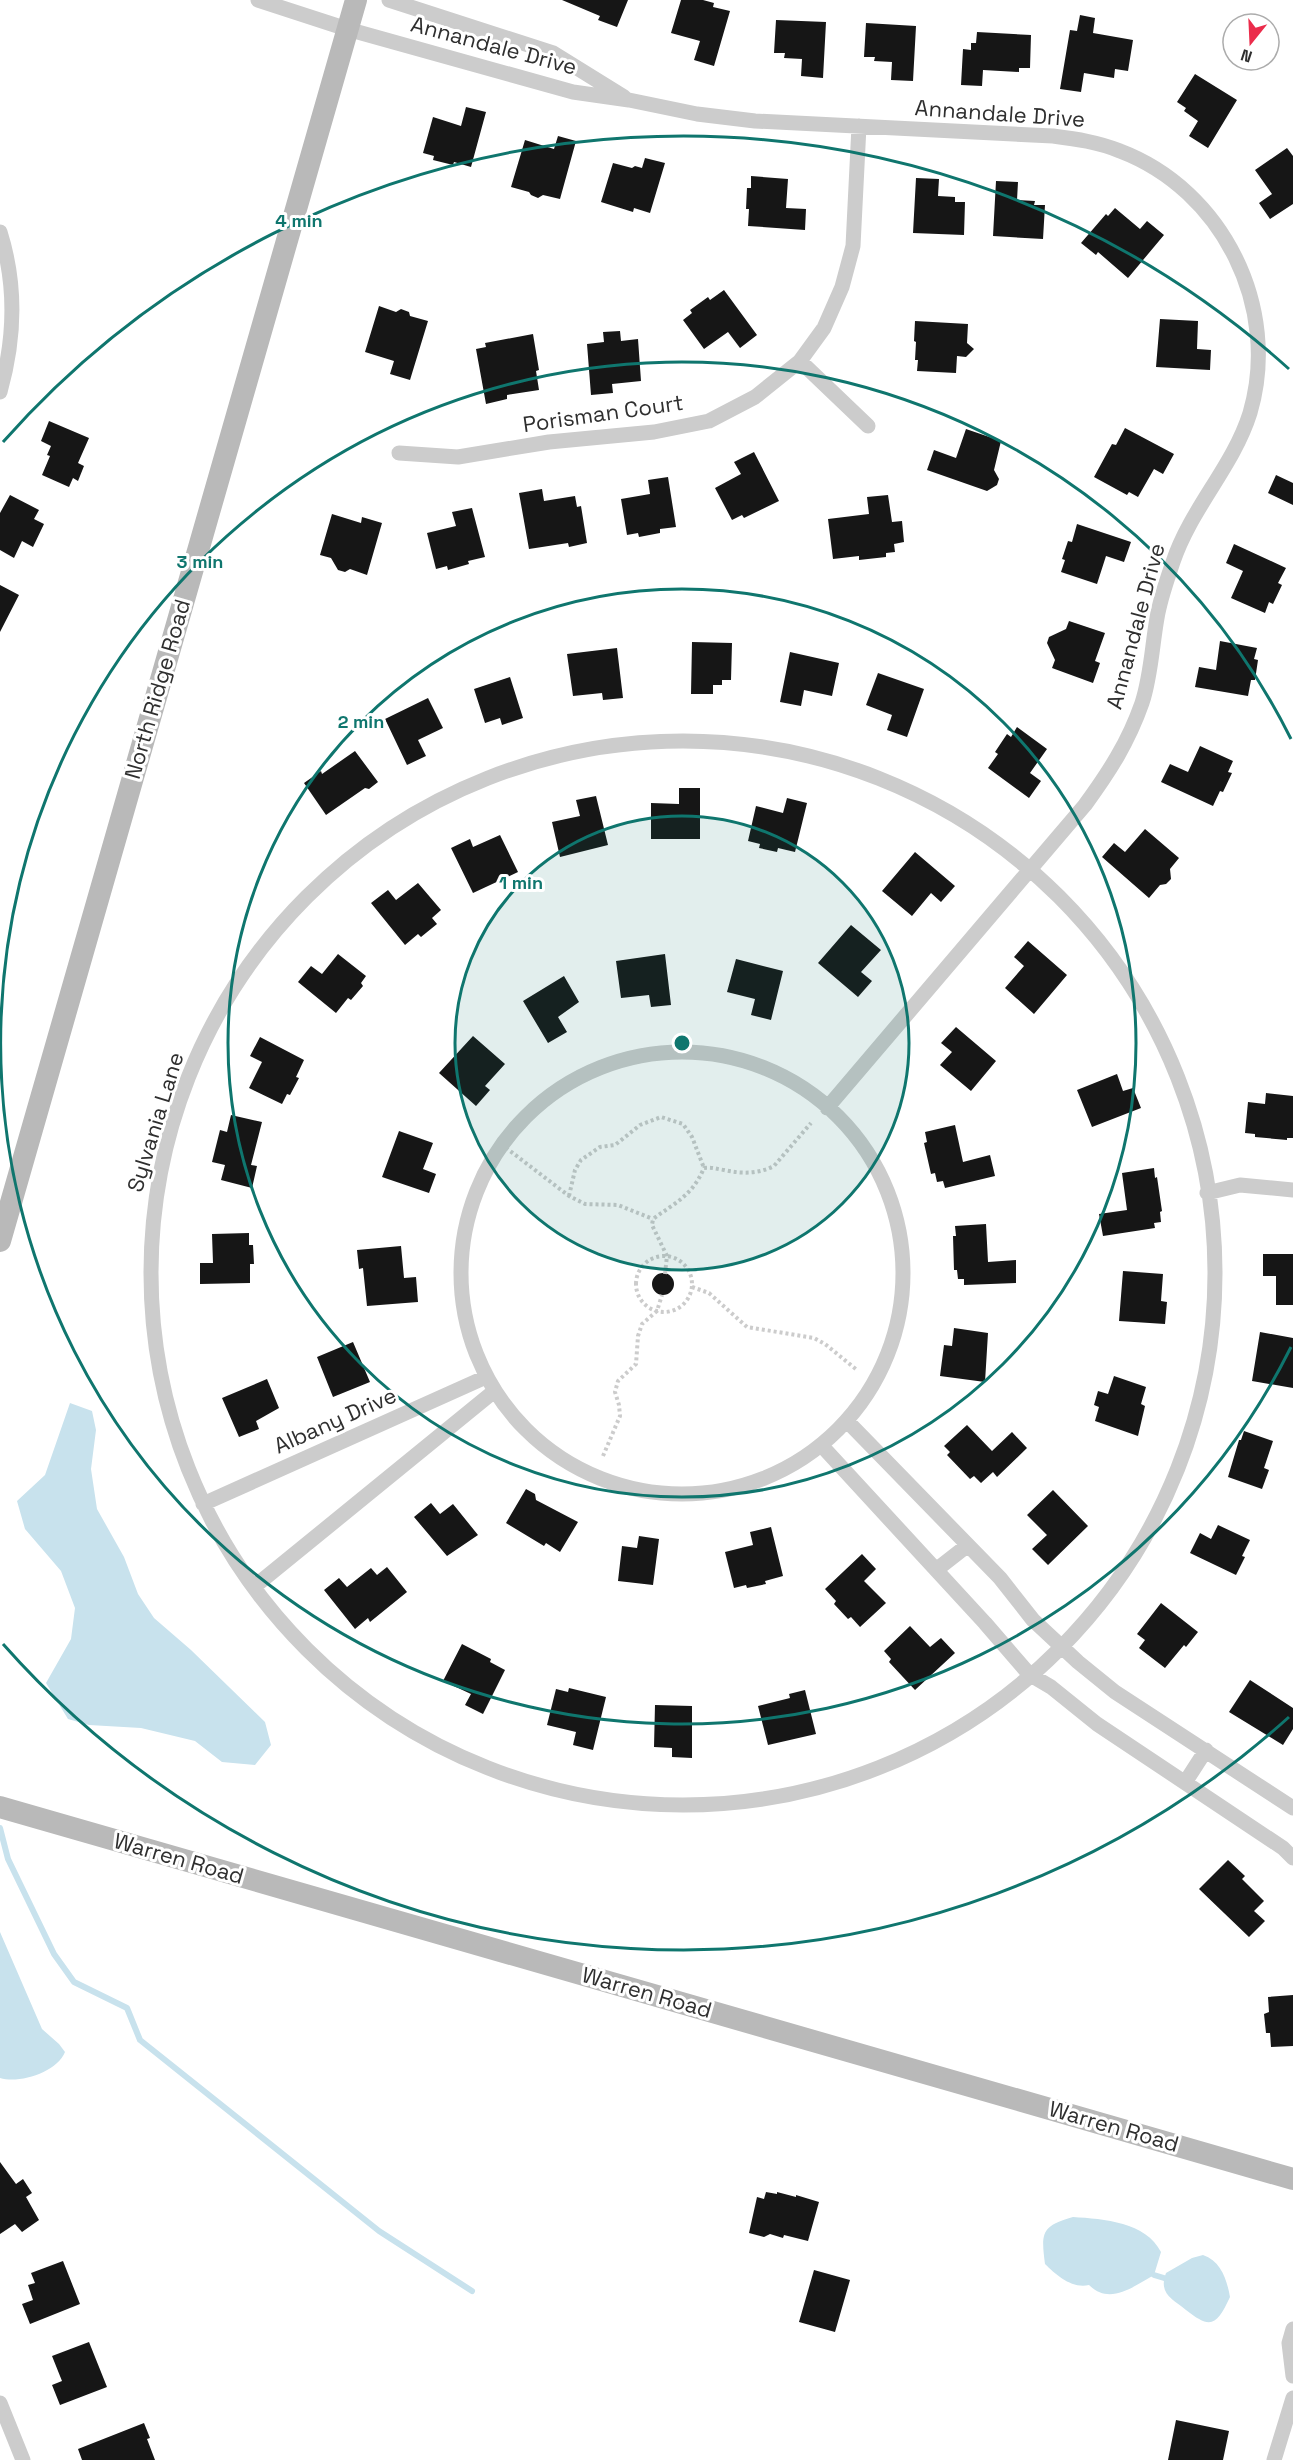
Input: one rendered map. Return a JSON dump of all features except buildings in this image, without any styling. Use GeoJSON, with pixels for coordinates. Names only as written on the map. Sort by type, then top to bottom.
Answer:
{"type":"FeatureCollection","features":[{"type":"Feature","properties":{"kind":"street","name":"Annandale Drive"},"geometry":{"type":"LineString","coordinates":[[258,0],[347,29],[573,92],[629,100],[697,114],[755,121],[1053,136],[1086,141],[1127,154],[1157,170],[1178,185],[1209,215],[1232,248],[1252,297],[1259,357],[1255,394],[1241,438],[1179,544],[1157,616],[1142,703],[1116,762],[1085,805],[827,1108]]}},
{"type":"Feature","properties":{"kind":"street","name":"North Ridge Road"},"geometry":{"type":"LineString","coordinates":[[0,1241],[356,0]]}},
{"type":"Feature","properties":{"kind":"street","name":"Annandale Drive"},"geometry":{"type":"LineString","coordinates":[[389,0],[553,53],[629,100]]}},
{"type":"Feature","properties":{"kind":"street","name":"Porisman Court"},"geometry":{"type":"LineString","coordinates":[[399,453],[458,457],[549,442],[654,432],[709,421],[755,397],[800,361],[824,328],[838,298],[853,246],[859,126]]}},
{"type":"Feature","properties":{"kind":"street"},"geometry":{"type":"LineString","coordinates":[[0,232],[9,268],[13,314],[11,344],[0,392]]}},
{"type":"Feature","properties":{"kind":"street"},"geometry":{"type":"LineString","coordinates":[[800,361],[868,426]]}},
{"type":"Feature","properties":{"kind":"street","name":"Sylvania Lane"},"geometry":{"type":"LineString","coordinates":[[638,741],[733,742],[825,759],[891,783],[961,819],[1030,869],[1098,940],[1141,1004],[1179,1084],[1204,1170],[1214,1224],[1215,1311],[1207,1371],[1190,1434],[1167,1494],[1127,1566],[1079,1628],[1029,1673],[1019,1688],[959,1730],[914,1754],[862,1775],[806,1791],[758,1801],[706,1805],[647,1804],[604,1799],[518,1778],[472,1761],[421,1736],[362,1695],[304,1645],[254,1587],[227,1547],[203,1504],[188,1469],[161,1384],[149,1302],[152,1208],[182,1096],[219,1012],[294,905],[342,860],[391,824],[465,785],[552,755],[638,741]]}},
{"type":"Feature","properties":{"kind":"street"},"geometry":{"type":"LineString","coordinates":[[688,1052],[739,1059],[786,1078],[827,1108],[843,1120],[861,1141],[878,1169],[891,1198],[901,1233],[904,1255],[902,1306],[891,1348],[876,1382],[848,1422],[822,1446],[788,1469],[746,1482],[705,1491],[664,1492],[622,1484],[584,1470],[548,1448],[492,1393],[466,1323],[459,1273],[465,1223],[482,1175],[501,1144],[509,1132],[546,1097],[589,1071],[638,1056],[688,1052]]}},
{"type":"Feature","properties":{"kind":"street"},"geometry":{"type":"LineString","coordinates":[[1207,1193],[1240,1185],[1293,1190]]}},
{"type":"Feature","properties":{"kind":"street","name":"Albany Drive"},"geometry":{"type":"LineString","coordinates":[[203,1504],[486,1377]]}},
{"type":"Feature","properties":{"kind":"street"},"geometry":{"type":"LineString","coordinates":[[254,1587],[492,1393]]}},
{"type":"Feature","properties":{"kind":"street"},"geometry":{"type":"LineString","coordinates":[[848,1422],[1000,1578],[1034,1620],[1059,1644],[1109,1687],[1293,1808]]}},
{"type":"Feature","properties":{"kind":"street"},"geometry":{"type":"LineString","coordinates":[[822,1446],[1029,1673],[1051,1687],[1097,1724],[1186,1781],[1283,1848],[1293,1858]]}},
{"type":"Feature","properties":{"kind":"street"},"geometry":{"type":"LineString","coordinates":[[936,1570],[968,1545]]}},
{"type":"Feature","properties":{"kind":"street"},"geometry":{"type":"LineString","coordinates":[[1186,1781],[1206,1750]]}},
{"type":"Feature","properties":{"kind":"street","name":"Warren Road"},"geometry":{"type":"LineString","coordinates":[[0,1807],[1293,2179]]}},
{"type":"Feature","properties":{"kind":"street"},"geometry":{"type":"LineString","coordinates":[[1293,2329],[1289,2343],[1293,2376]]}},
{"type":"Feature","properties":{"kind":"street"},"geometry":{"type":"LineString","coordinates":[[1274,2460],[1293,2398]]}},
{"type":"Feature","properties":{"kind":"street"},"geometry":{"type":"LineString","coordinates":[[0,2403],[23,2460]]}},
{"type":"Feature","properties":{"kind":"path"},"geometry":{"type":"LineString","coordinates":[[569,1196],[575,1170],[581,1160],[600,1148],[615,1145],[640,1125],[661,1117],[683,1124],[692,1137],[704,1168],[695,1187],[688,1195],[653,1219],[652,1225],[667,1256],[665,1274]]}},
{"type":"Feature","properties":{"kind":"path"},"geometry":{"type":"LineString","coordinates":[[704,1168],[710,1167],[745,1174],[765,1170],[774,1166],[811,1123]]}},
{"type":"Feature","properties":{"kind":"path"},"geometry":{"type":"LineString","coordinates":[[501,1144],[569,1196],[585,1204],[618,1205],[653,1219]]}},
{"type":"Feature","properties":{"kind":"path"},"geometry":{"type":"LineString","coordinates":[[667,1256],[683,1263],[692,1278],[692,1287],[683,1304],[667,1311],[657,1311],[642,1301],[636,1284],[638,1274],[649,1260],[667,1256]]}},
{"type":"Feature","properties":{"kind":"path"},"geometry":{"type":"LineString","coordinates":[[692,1287],[709,1293],[747,1327],[814,1338],[857,1370]]}},
{"type":"Feature","properties":{"kind":"path"},"geometry":{"type":"LineString","coordinates":[[603,1456],[620,1416],[615,1392],[618,1380],[636,1364],[638,1336],[642,1324],[657,1311],[662,1294]]}},
{"type":"Feature","properties":{"kind":"water"},"geometry":{"type":"Polygon","coordinates":[[[70,1403],[92,1411],[96,1430],[91,1469],[97,1509],[124,1557],[138,1594],[154,1618],[191,1650],[265,1722],[271,1745],[255,1765],[222,1762],[195,1741],[141,1728],[89,1725],[68,1719],[46,1683],[71,1639],[75,1608],[61,1571],[25,1529],[17,1501],[45,1475],[70,1403]]]}},
{"type":"Feature","properties":{"kind":"water"},"geometry":{"type":"Polygon","coordinates":[[[0,1932],[42,2029],[65,2052],[61,2059],[46,2071],[27,2078],[0,2078],[0,1932]]]}},
{"type":"Feature","properties":{"kind":"water"},"geometry":{"type":"Polygon","coordinates":[[[1073,2217],[1111,2221],[1135,2228],[1145,2234],[1161,2252],[1154,2275],[1130,2289],[1114,2294],[1105,2294],[1089,2285],[1076,2285],[1059,2277],[1045,2264],[1043,2245],[1045,2232],[1062,2220],[1073,2217]]]}},
{"type":"Feature","properties":{"kind":"water"},"geometry":{"type":"Polygon","coordinates":[[[1203,2255],[1219,2266],[1230,2297],[1221,2314],[1212,2322],[1195,2316],[1172,2299],[1164,2286],[1166,2273],[1192,2258],[1203,2255]]]}},
{"type":"Feature","properties":{"kind":"waterway"},"geometry":{"type":"LineString","coordinates":[[0,1828],[8,1859],[54,1954],[74,1982],[127,2008],[140,2040],[379,2231],[472,2291]]}},
{"type":"Feature","properties":{"kind":"waterway"},"geometry":{"type":"LineString","coordinates":[[1154,2275],[1164,2278]]}}]}
